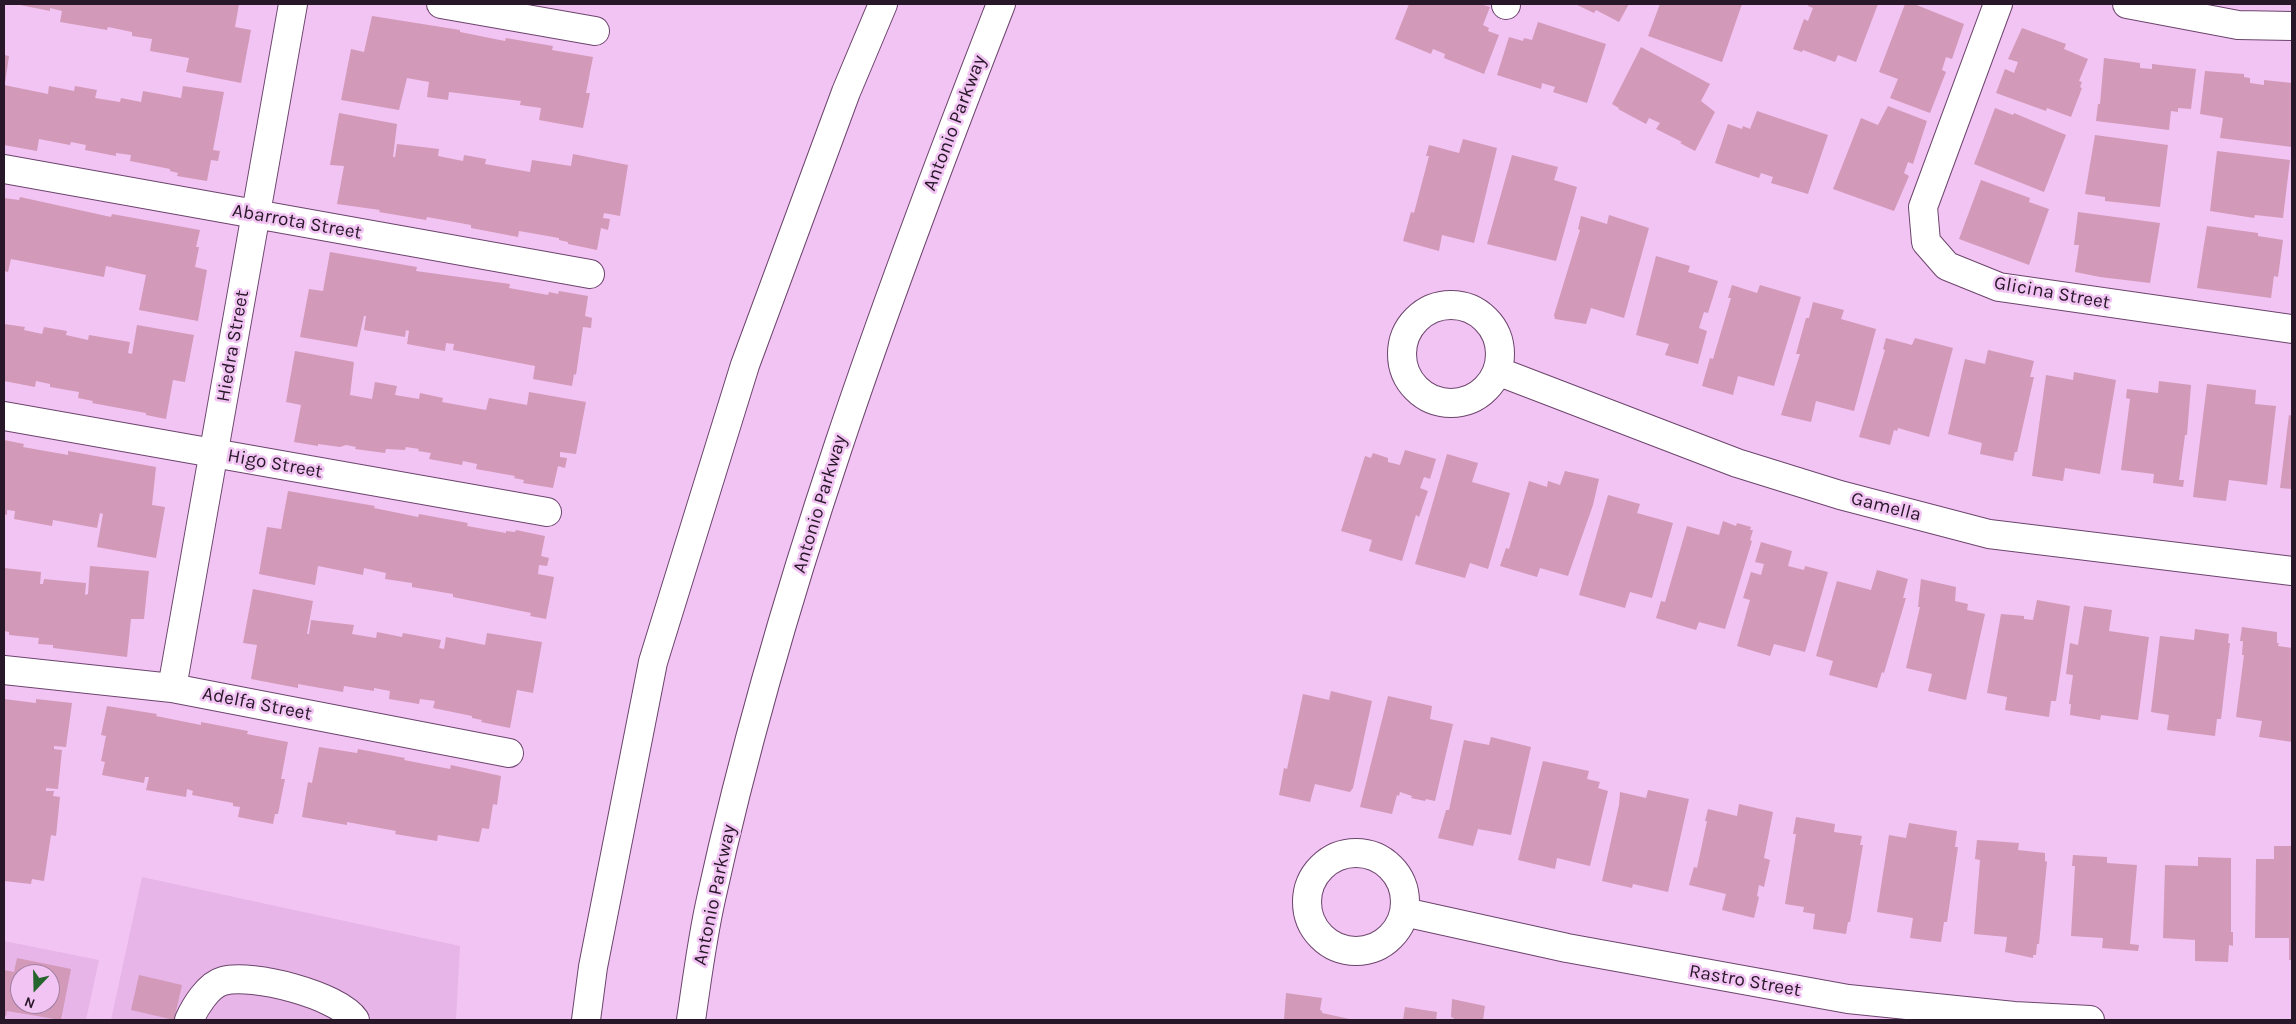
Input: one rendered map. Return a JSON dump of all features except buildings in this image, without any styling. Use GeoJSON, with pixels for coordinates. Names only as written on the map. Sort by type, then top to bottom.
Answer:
{"type":"FeatureCollection","features":[{"type":"Feature","properties":{"kind":"street","name":"Hiedra Street"},"geometry":{"type":"LineString","coordinates":[[172,688],[293,4]]}},
{"type":"Feature","properties":{"kind":"street"},"geometry":{"type":"LineString","coordinates":[[441,4],[595,31]]}},
{"type":"Feature","properties":{"kind":"street"},"geometry":{"type":"LineString","coordinates":[[586,1020],[593,967],[653,662],[745,365],[846,92],[883,4]]}},
{"type":"Feature","properties":{"kind":"street","name":"Antonio Parkway"},"geometry":{"type":"LineString","coordinates":[[690,1020],[710,901],[762,688],[852,402],[953,127],[1001,4]]}},
{"type":"Feature","properties":{"kind":"street","name":"Glicina Street"},"geometry":{"type":"LineString","coordinates":[[1998,4],[1923,207],[1926,242],[1946,266],[1999,287],[2292,329]]}},
{"type":"Feature","properties":{"kind":"street"},"geometry":{"type":"LineString","coordinates":[[2127,4],[2238,25],[2292,26]]}},
{"type":"Feature","properties":{"kind":"street","name":"Abarrota Street"},"geometry":{"type":"LineString","coordinates":[[4,169],[590,274]]}},
{"type":"Feature","properties":{"kind":"street","name":"Gamella"},"geometry":{"type":"LineString","coordinates":[[1497,372],[1737,463],[1840,495],[1989,534],[2292,571]]}},
{"type":"Feature","properties":{"kind":"street","name":"Higo Street"},"geometry":{"type":"LineString","coordinates":[[4,416],[547,512]]}},
{"type":"Feature","properties":{"kind":"street","name":"Adelfa Street"},"geometry":{"type":"LineString","coordinates":[[4,670],[172,688],[509,753]]}},
{"type":"Feature","properties":{"kind":"street","name":"Rastro Street"},"geometry":{"type":"LineString","coordinates":[[1404,912],[1576,950],[1848,1000],[2014,1016],[2090,1020]]}},
{"type":"Feature","properties":{"kind":"street"},"geometry":{"type":"LineString","coordinates":[[189,1020],[198,1001],[222,981],[250,979],[319,995],[350,1013],[355,1020]]}},
{"type":"Feature","properties":{"kind":"shaded area"},"geometry":{"type":"Polygon","coordinates":[[[142,877],[460,946],[456,1020],[111,1020],[142,877]]]}},
{"type":"Feature","properties":{"kind":"shaded area"},"geometry":{"type":"Polygon","coordinates":[[[4,941],[99,960],[86,1020],[4,1020],[4,941]]]}}]}
